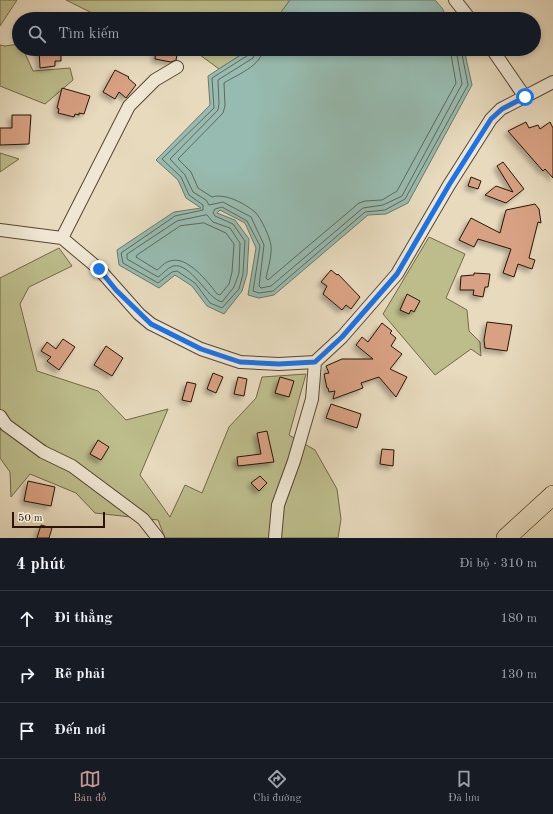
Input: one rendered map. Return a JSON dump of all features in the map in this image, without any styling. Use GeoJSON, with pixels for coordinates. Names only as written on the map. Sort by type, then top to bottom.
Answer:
{"type":"FeatureCollection","features":[{"type":"Feature","properties":{"kind":"main road"},"geometry":{"type":"LineString","coordinates":[[506,538],[553,495]]}},
{"type":"Feature","properties":{"kind":"street"},"geometry":{"type":"LineString","coordinates":[[455,0],[464,12]]}},
{"type":"Feature","properties":{"kind":"street"},"geometry":{"type":"LineString","coordinates":[[497,56],[525,97]]}},
{"type":"Feature","properties":{"kind":"street"},"geometry":{"type":"LineString","coordinates":[[62,238],[129,106],[154,80],[177,67]]}},
{"type":"Feature","properties":{"kind":"street"},"geometry":{"type":"LineString","coordinates":[[0,230],[62,238],[99,269],[139,314],[151,324],[201,349],[240,362],[279,364],[315,362],[342,337],[397,274],[449,185],[491,119],[502,109],[553,82]]}},
{"type":"Feature","properties":{"kind":"street"},"geometry":{"type":"LineString","coordinates":[[274,538],[278,505],[294,461],[312,399],[315,362]]}},
{"type":"Feature","properties":{"kind":"street"},"geometry":{"type":"LineString","coordinates":[[0,416],[6,425],[43,452],[72,466],[144,519],[158,538]]}},
{"type":"Feature","properties":{"kind":"green space"},"geometry":{"type":"Polygon","coordinates":[[[0,0],[17,0],[0,26],[0,0]]]}},
{"type":"Feature","properties":{"kind":"green space"},"geometry":{"type":"Polygon","coordinates":[[[66,0],[290,0],[281,12],[90,12],[66,0]]]}},
{"type":"Feature","properties":{"kind":"green space"},"geometry":{"type":"Polygon","coordinates":[[[0,45],[12,45],[12,56],[26,56],[33,71],[70,68],[73,80],[45,104],[0,86],[0,45]]]}},
{"type":"Feature","properties":{"kind":"green space"},"geometry":{"type":"Polygon","coordinates":[[[201,56],[239,56],[219,69],[201,56]]]}},
{"type":"Feature","properties":{"kind":"green space"},"geometry":{"type":"Polygon","coordinates":[[[0,153],[19,159],[0,172],[0,153]]]}},
{"type":"Feature","properties":{"kind":"green space"},"geometry":{"type":"Polygon","coordinates":[[[429,237],[465,254],[446,298],[467,310],[469,331],[480,342],[481,356],[471,349],[435,375],[383,314],[429,237]]]}},
{"type":"Feature","properties":{"kind":"green space"},"geometry":{"type":"Polygon","coordinates":[[[59,248],[72,266],[29,287],[20,304],[37,371],[98,391],[126,420],[168,409],[140,475],[170,517],[185,485],[202,493],[229,427],[256,398],[262,377],[306,374],[289,435],[315,450],[337,489],[341,519],[338,538],[165,538],[158,520],[95,513],[76,493],[30,474],[11,497],[10,472],[0,458],[0,278],[59,248]]]}},
{"type":"Feature","properties":{"kind":"water"},"geometry":{"type":"Polygon","coordinates":[[[290,0],[435,0],[444,12],[281,12],[290,0]]]}},
{"type":"Feature","properties":{"kind":"water"},"geometry":{"type":"Polygon","coordinates":[[[239,56],[466,56],[472,85],[408,203],[386,214],[368,215],[274,295],[259,298],[248,295],[256,248],[245,223],[220,210],[217,213],[235,220],[249,239],[247,274],[242,291],[224,314],[207,306],[192,286],[175,275],[159,288],[119,265],[117,250],[174,212],[201,208],[186,198],[178,180],[156,160],[210,105],[208,76],[239,56]]]}},
{"type":"Feature","properties":{"kind":"building"},"geometry":{"type":"Polygon","coordinates":[[[39,56],[61,56],[61,61],[55,61],[55,66],[40,68],[39,56]]]}},
{"type":"Feature","properties":{"kind":"building"},"geometry":{"type":"Polygon","coordinates":[[[155,56],[177,56],[176,60],[171,62],[155,59],[155,56]]]}},
{"type":"Feature","properties":{"kind":"building"},"geometry":{"type":"Polygon","coordinates":[[[115,70],[129,77],[128,78],[136,85],[126,98],[119,92],[115,99],[103,92],[115,70]]]}},
{"type":"Feature","properties":{"kind":"building"},"geometry":{"type":"Polygon","coordinates":[[[62,88],[90,96],[84,114],[75,114],[74,117],[58,113],[59,109],[57,108],[62,88]]]}},
{"type":"Feature","properties":{"kind":"building"},"geometry":{"type":"Polygon","coordinates":[[[12,115],[31,115],[29,144],[0,145],[0,128],[12,128],[12,115]]]}},
{"type":"Feature","properties":{"kind":"building"},"geometry":{"type":"Polygon","coordinates":[[[526,122],[529,128],[538,125],[540,129],[550,122],[553,128],[553,178],[545,169],[543,171],[508,131],[526,122]]]}},
{"type":"Feature","properties":{"kind":"building"},"geometry":{"type":"Polygon","coordinates":[[[503,162],[524,189],[506,203],[485,195],[496,186],[513,192],[497,166],[503,162]]]}},
{"type":"Feature","properties":{"kind":"building"},"geometry":{"type":"Polygon","coordinates":[[[471,177],[481,181],[478,189],[468,186],[471,177]]]}},
{"type":"Feature","properties":{"kind":"building"},"geometry":{"type":"Polygon","coordinates":[[[535,204],[539,209],[541,223],[538,222],[529,258],[535,260],[532,269],[518,264],[514,277],[503,273],[511,249],[478,239],[474,247],[459,240],[471,218],[500,233],[506,210],[535,204]]]}},
{"type":"Feature","properties":{"kind":"building"},"geometry":{"type":"Polygon","coordinates":[[[331,270],[337,275],[338,274],[360,297],[351,309],[346,305],[342,310],[323,294],[327,286],[321,282],[331,270]]]}},
{"type":"Feature","properties":{"kind":"building"},"geometry":{"type":"Polygon","coordinates":[[[474,273],[490,274],[488,287],[485,287],[483,297],[473,295],[474,290],[460,290],[461,276],[474,275],[474,273]]]}},
{"type":"Feature","properties":{"kind":"building"},"geometry":{"type":"Polygon","coordinates":[[[407,294],[420,301],[414,312],[411,310],[409,314],[400,310],[407,294]]]}},
{"type":"Feature","properties":{"kind":"building"},"geometry":{"type":"Polygon","coordinates":[[[487,322],[512,325],[507,351],[485,348],[484,340],[487,322]]]}},
{"type":"Feature","properties":{"kind":"building"},"geometry":{"type":"Polygon","coordinates":[[[382,323],[392,331],[390,333],[396,338],[391,346],[402,354],[390,369],[407,377],[396,397],[379,377],[361,383],[363,388],[333,399],[335,391],[329,392],[324,374],[329,373],[326,366],[342,359],[373,359],[356,345],[362,337],[368,342],[382,323]]]}},
{"type":"Feature","properties":{"kind":"building"},"geometry":{"type":"Polygon","coordinates":[[[63,339],[75,347],[59,370],[47,361],[51,357],[41,351],[47,342],[56,349],[63,339]]]}},
{"type":"Feature","properties":{"kind":"building"},"geometry":{"type":"Polygon","coordinates":[[[106,346],[123,358],[112,376],[94,365],[106,346]]]}},
{"type":"Feature","properties":{"kind":"building"},"geometry":{"type":"Polygon","coordinates":[[[213,373],[223,377],[216,393],[207,389],[213,373]]]}},
{"type":"Feature","properties":{"kind":"building"},"geometry":{"type":"Polygon","coordinates":[[[238,377],[247,379],[244,396],[234,394],[238,377]]]}},
{"type":"Feature","properties":{"kind":"building"},"geometry":{"type":"Polygon","coordinates":[[[280,377],[294,381],[289,397],[275,393],[280,377]]]}},
{"type":"Feature","properties":{"kind":"building"},"geometry":{"type":"Polygon","coordinates":[[[187,382],[196,384],[191,402],[182,400],[187,382]]]}},
{"type":"Feature","properties":{"kind":"building"},"geometry":{"type":"Polygon","coordinates":[[[331,404],[361,414],[357,428],[326,418],[331,404]]]}},
{"type":"Feature","properties":{"kind":"building"},"geometry":{"type":"Polygon","coordinates":[[[267,431],[274,462],[238,466],[237,457],[261,454],[257,433],[267,431]]]}},
{"type":"Feature","properties":{"kind":"building"},"geometry":{"type":"Polygon","coordinates":[[[98,440],[109,447],[101,460],[90,454],[98,440]]]}},
{"type":"Feature","properties":{"kind":"building"},"geometry":{"type":"Polygon","coordinates":[[[382,449],[394,450],[393,466],[380,464],[382,449]]]}},
{"type":"Feature","properties":{"kind":"building"},"geometry":{"type":"Polygon","coordinates":[[[260,476],[267,483],[259,491],[251,483],[260,476]]]}},
{"type":"Feature","properties":{"kind":"building"},"geometry":{"type":"Polygon","coordinates":[[[28,481],[55,487],[51,506],[24,501],[28,481]]]}},
{"type":"Feature","properties":{"kind":"building"},"geometry":{"type":"Polygon","coordinates":[[[41,525],[52,528],[49,538],[37,538],[41,525]]]}},
{"type":"Feature","properties":{"kind":"route"},"geometry":{"type":"LineString","coordinates":[[99,269],[116,290],[151,324],[201,349],[240,362],[279,364],[315,362],[342,337],[397,274],[449,185],[491,119],[502,109],[525,97]]}}]}
